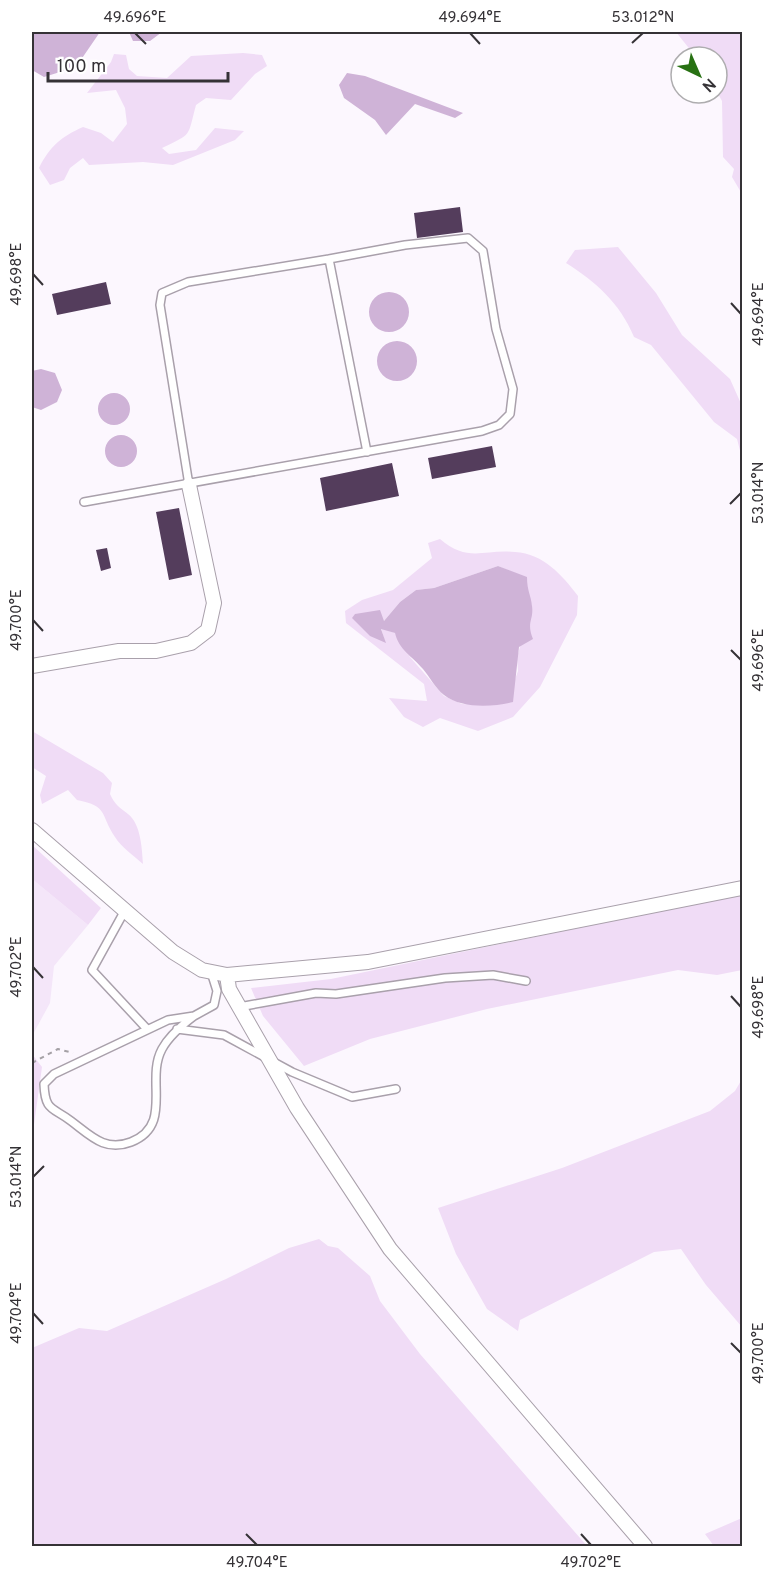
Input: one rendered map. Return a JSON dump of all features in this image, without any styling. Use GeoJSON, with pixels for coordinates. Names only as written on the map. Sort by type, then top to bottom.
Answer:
{"type":"FeatureCollection","features":[{"type":"Feature","properties":{"kind":"street"},"geometry":{"type":"LineString","coordinates":[[32,666],[119,651],[156,651],[191,643],[208,630],[214,603],[189,485]]}},
{"type":"Feature","properties":{"kind":"street"},"geometry":{"type":"LineString","coordinates":[[32,831],[173,952],[211,972],[227,975],[368,962],[742,888]]}},
{"type":"Feature","properties":{"kind":"street"},"geometry":{"type":"LineString","coordinates":[[227,975],[229,989],[297,1108],[390,1249],[645,1546]]}},
{"type":"Feature","properties":{"kind":"lane"},"geometry":{"type":"LineString","coordinates":[[84,502],[189,485],[367,452],[499,425],[510,414],[513,389],[496,329],[483,250],[468,238],[405,245],[188,282],[162,293],[160,305],[189,485]]}},
{"type":"Feature","properties":{"kind":"lane"},"geometry":{"type":"LineString","coordinates":[[329,259],[367,452]]}},
{"type":"Feature","properties":{"kind":"lane"},"geometry":{"type":"LineString","coordinates":[[124,912],[92,970],[147,1029]]}},
{"type":"Feature","properties":{"kind":"lane"},"geometry":{"type":"LineString","coordinates":[[194,1016],[168,1020],[54,1074],[44,1084],[45,1100],[54,1112],[69,1119],[99,1142],[110,1146],[124,1145],[140,1138],[154,1123],[158,1107],[156,1079],[161,1050],[177,1029],[214,1005],[217,991],[211,972]]}},
{"type":"Feature","properties":{"kind":"lane"},"geometry":{"type":"LineString","coordinates":[[239,1007],[316,993],[336,994],[445,978],[493,975],[526,981]]}},
{"type":"Feature","properties":{"kind":"lane"},"geometry":{"type":"LineString","coordinates":[[177,1029],[224,1035],[292,1072],[351,1097],[396,1089]]}},
{"type":"Feature","properties":{"kind":"path"},"geometry":{"type":"LineString","coordinates":[[32,1063],[58,1049],[88,1057]]}},
{"type":"Feature","properties":{"kind":"shaded area"},"geometry":{"type":"Polygon","coordinates":[[[32,32],[100,32],[76,67],[44,77],[32,70],[32,32]]]}},
{"type":"Feature","properties":{"kind":"shaded area"},"geometry":{"type":"Polygon","coordinates":[[[129,32],[162,32],[150,41],[133,41],[129,32]]]}},
{"type":"Feature","properties":{"kind":"shaded area"},"geometry":{"type":"Polygon","coordinates":[[[676,32],[742,32],[742,194],[732,177],[734,169],[723,157],[722,105],[729,105],[729,45],[686,45],[676,32]]]}},
{"type":"Feature","properties":{"kind":"shaded area"},"geometry":{"type":"Polygon","coordinates":[[[243,53],[262,55],[267,66],[255,74],[231,100],[206,98],[196,105],[191,124],[184,137],[162,148],[169,154],[196,150],[215,128],[244,131],[235,140],[173,165],[143,162],[89,165],[83,158],[70,168],[64,180],[50,185],[39,168],[52,148],[62,139],[83,127],[101,133],[113,142],[127,124],[125,108],[116,90],[87,93],[111,62],[114,54],[126,55],[129,69],[137,76],[167,78],[191,56],[243,53]]]}},
{"type":"Feature","properties":{"kind":"shaded area"},"geometry":{"type":"Polygon","coordinates":[[[347,73],[365,76],[463,113],[455,118],[415,104],[386,135],[375,120],[344,98],[339,85],[347,73]]]}},
{"type":"Feature","properties":{"kind":"shaded area"},"geometry":{"type":"Polygon","coordinates":[[[618,247],[656,293],[682,335],[730,379],[742,406],[742,458],[737,439],[714,422],[651,345],[634,337],[622,314],[606,294],[566,263],[575,250],[618,247]]]}},
{"type":"Feature","properties":{"kind":"shaded area"},"geometry":{"type":"Polygon","coordinates":[[[389,292],[397,293],[403,298],[408,304],[408,320],[403,326],[397,331],[389,332],[381,331],[375,326],[370,320],[369,312],[370,304],[375,298],[381,293],[389,292]]]}},
{"type":"Feature","properties":{"kind":"shaded area"},"geometry":{"type":"Polygon","coordinates":[[[397,341],[405,342],[411,347],[416,353],[416,369],[411,375],[405,380],[397,381],[389,380],[383,375],[378,369],[377,361],[378,353],[383,347],[389,342],[397,341]]]}},
{"type":"Feature","properties":{"kind":"shaded area"},"geometry":{"type":"Polygon","coordinates":[[[41,369],[55,373],[62,390],[57,402],[41,410],[32,407],[32,371],[41,369]]]}},
{"type":"Feature","properties":{"kind":"shaded area"},"geometry":{"type":"Polygon","coordinates":[[[114,393],[125,398],[130,409],[125,420],[114,425],[103,420],[98,409],[103,398],[114,393]]]}},
{"type":"Feature","properties":{"kind":"shaded area"},"geometry":{"type":"Polygon","coordinates":[[[121,435],[132,440],[137,451],[132,462],[121,467],[110,462],[105,451],[110,440],[121,435]]]}},
{"type":"Feature","properties":{"kind":"shaded area"},"geometry":{"type":"Polygon","coordinates":[[[440,539],[459,551],[468,553],[515,552],[535,557],[559,573],[578,596],[577,615],[540,687],[513,717],[478,731],[440,718],[423,727],[404,717],[389,698],[427,701],[424,684],[346,623],[345,611],[362,600],[393,590],[432,558],[428,543],[440,539]],[[498,566],[434,588],[416,590],[400,602],[384,621],[356,614],[385,642],[381,628],[395,633],[410,657],[444,696],[462,704],[480,705],[514,682],[518,671],[517,657],[532,606],[527,593],[527,578],[498,566]]]}},
{"type":"Feature","properties":{"kind":"shaded area"},"geometry":{"type":"Polygon","coordinates":[[[498,566],[527,577],[532,606],[530,629],[533,639],[519,647],[513,702],[478,706],[451,700],[435,686],[403,648],[395,633],[381,629],[386,643],[370,636],[352,618],[355,614],[380,610],[384,621],[400,602],[416,590],[434,588],[498,566]]]}},
{"type":"Feature","properties":{"kind":"shaded area"},"geometry":{"type":"Polygon","coordinates":[[[32,731],[103,773],[112,783],[110,794],[112,798],[136,824],[143,864],[118,841],[102,812],[94,805],[77,800],[68,790],[42,804],[40,795],[46,776],[32,767],[32,731]]]}},
{"type":"Feature","properties":{"kind":"shaded area"},"geometry":{"type":"Polygon","coordinates":[[[32,845],[101,908],[88,925],[32,879],[32,845]]]}},
{"type":"Feature","properties":{"kind":"shaded area"},"geometry":{"type":"Polygon","coordinates":[[[32,879],[88,925],[54,966],[50,1003],[32,1036],[32,879]]]}},
{"type":"Feature","properties":{"kind":"shaded area"},"geometry":{"type":"Polygon","coordinates":[[[742,894],[742,970],[717,975],[678,970],[487,1009],[370,1039],[304,1066],[263,1016],[251,988],[331,979],[742,894]]]}},
{"type":"Feature","properties":{"kind":"shaded area"},"geometry":{"type":"Polygon","coordinates":[[[32,1054],[42,1067],[32,1139],[32,1054]]]}},
{"type":"Feature","properties":{"kind":"shaded area"},"geometry":{"type":"Polygon","coordinates":[[[742,1079],[742,1327],[706,1285],[681,1249],[654,1252],[520,1320],[518,1331],[487,1309],[456,1254],[438,1208],[562,1168],[710,1111],[735,1091],[742,1079]]]}},
{"type":"Feature","properties":{"kind":"shaded area"},"geometry":{"type":"Polygon","coordinates":[[[319,1239],[328,1246],[338,1248],[370,1276],[380,1301],[420,1354],[587,1546],[32,1546],[32,1348],[79,1328],[107,1331],[226,1279],[289,1248],[319,1239]]]}},
{"type":"Feature","properties":{"kind":"shaded area"},"geometry":{"type":"Polygon","coordinates":[[[742,1518],[742,1546],[714,1546],[705,1534],[742,1518]]]}},
{"type":"Feature","properties":{"kind":"building"},"geometry":{"type":"Polygon","coordinates":[[[460,207],[463,232],[417,238],[414,213],[460,207]]]}},
{"type":"Feature","properties":{"kind":"building"},"geometry":{"type":"Polygon","coordinates":[[[106,282],[111,304],[57,315],[52,294],[106,282]]]}},
{"type":"Feature","properties":{"kind":"building"},"geometry":{"type":"Polygon","coordinates":[[[492,446],[496,467],[432,479],[428,458],[492,446]]]}},
{"type":"Feature","properties":{"kind":"building"},"geometry":{"type":"Polygon","coordinates":[[[392,463],[399,496],[326,511],[320,478],[392,463]]]}},
{"type":"Feature","properties":{"kind":"building"},"geometry":{"type":"Polygon","coordinates":[[[179,508],[192,575],[169,580],[156,512],[179,508]]]}},
{"type":"Feature","properties":{"kind":"building"},"geometry":{"type":"Polygon","coordinates":[[[107,548],[111,568],[101,571],[96,550],[107,548]]]}}]}
